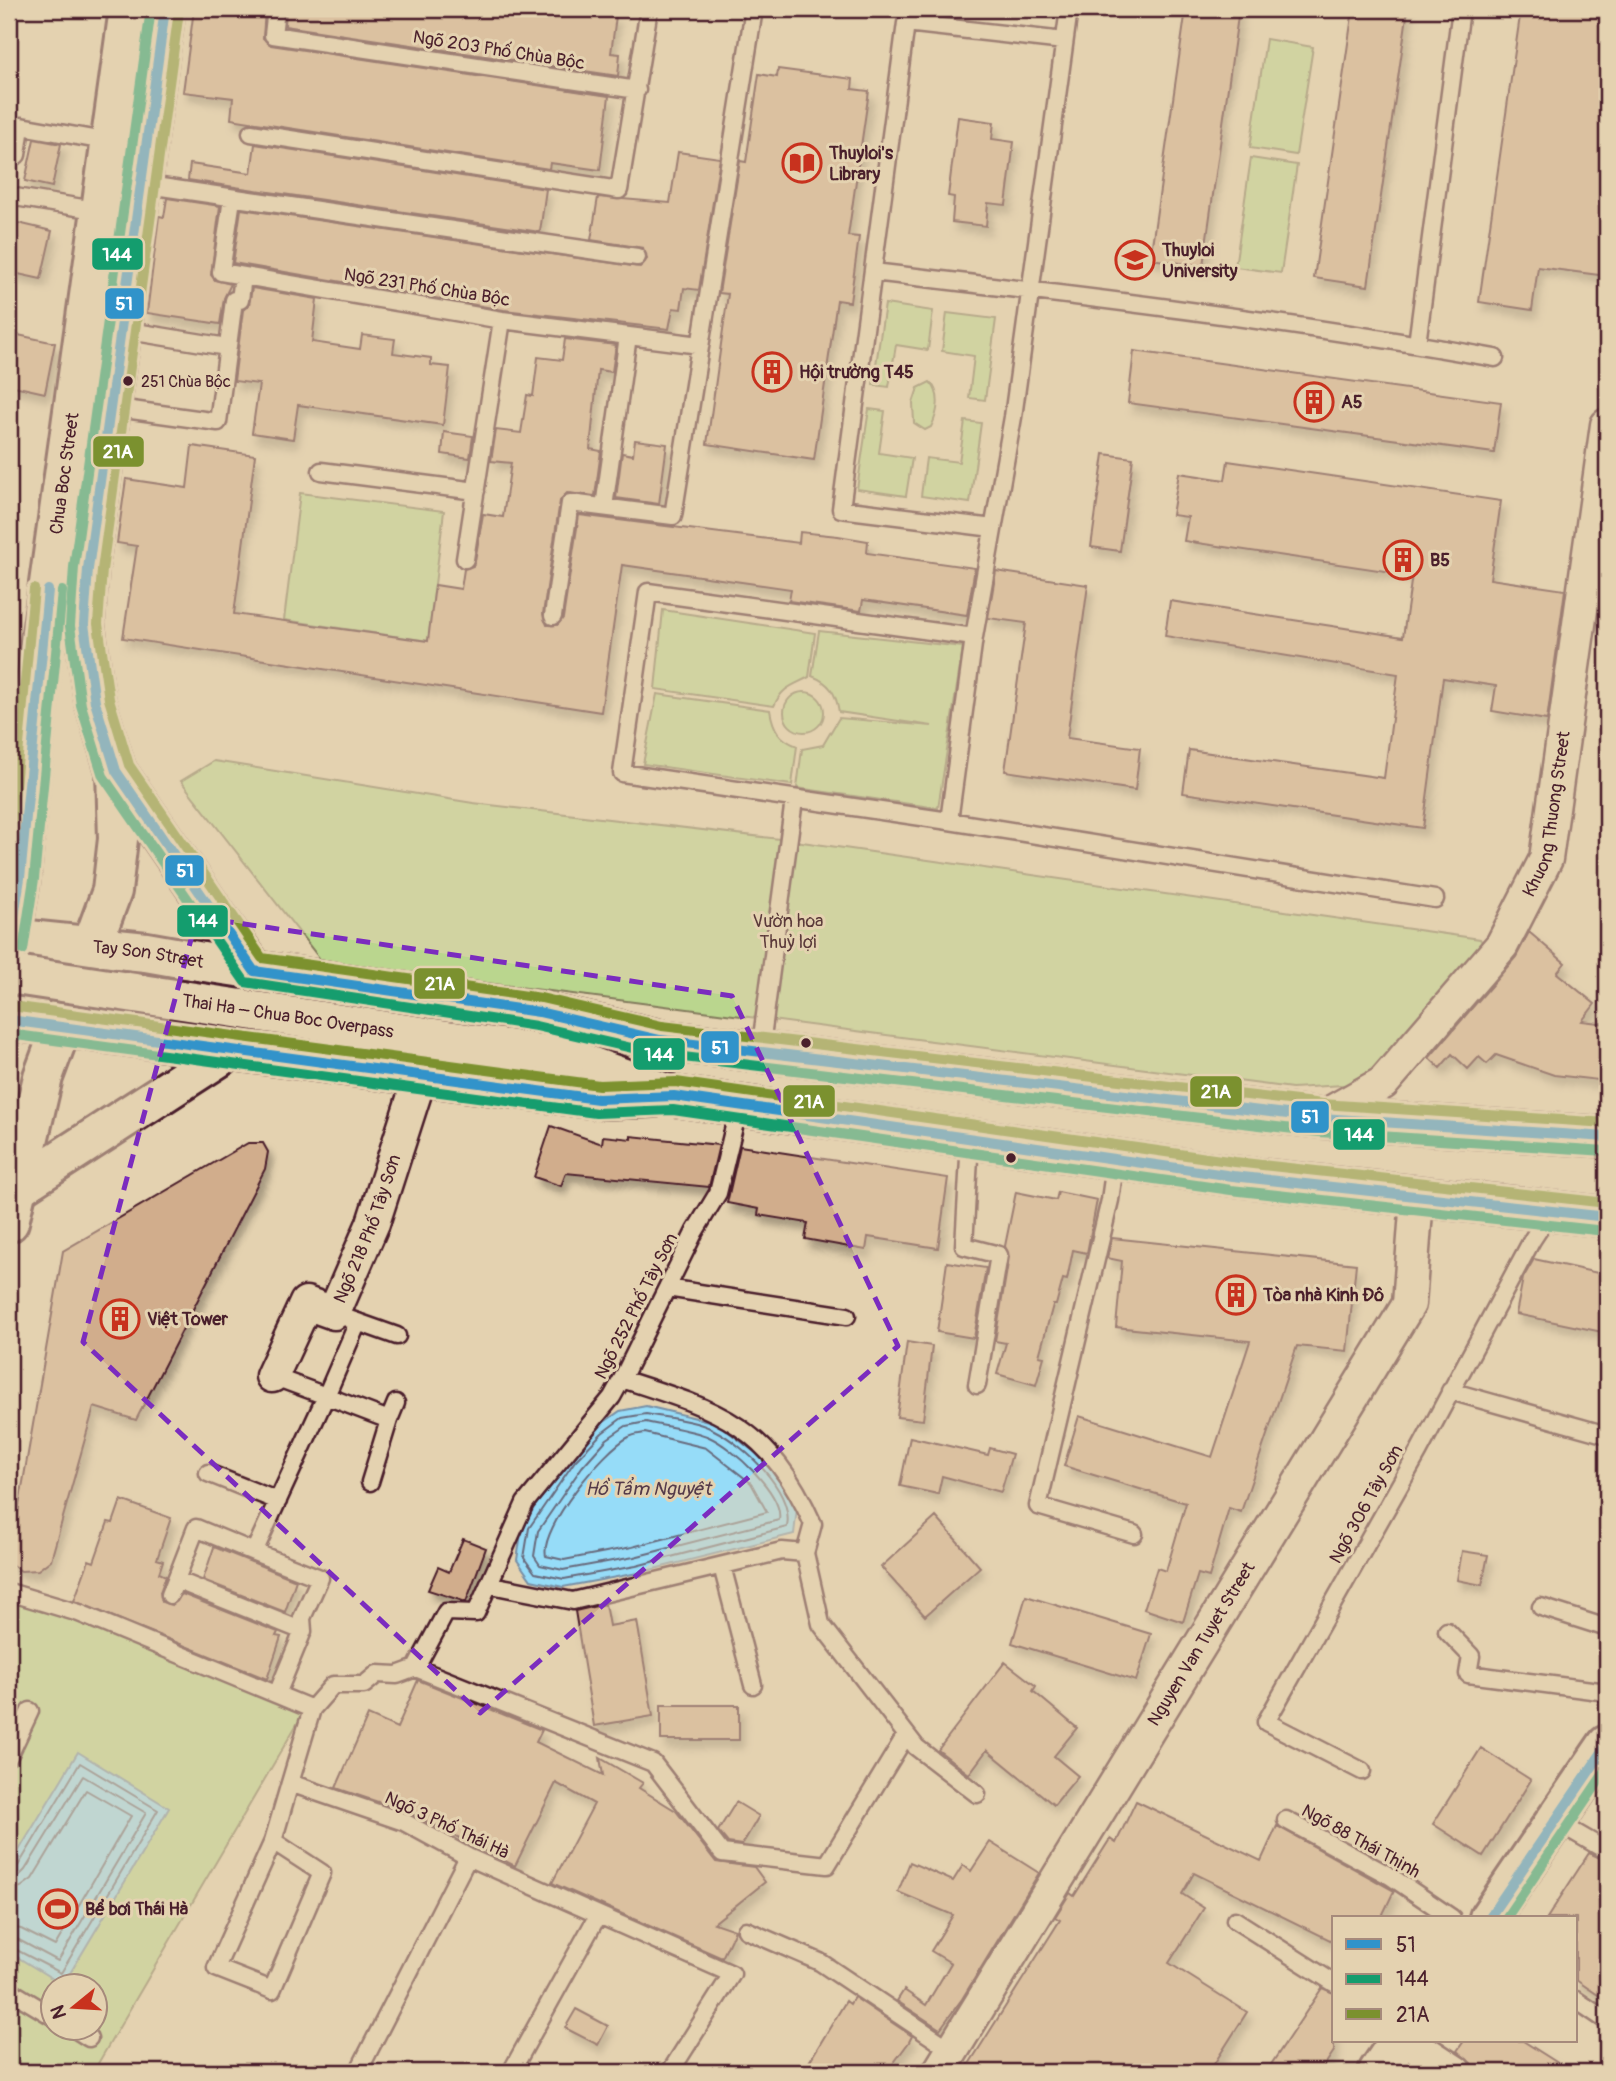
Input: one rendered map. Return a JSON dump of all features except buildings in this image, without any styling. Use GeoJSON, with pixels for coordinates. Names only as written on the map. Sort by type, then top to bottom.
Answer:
{"type":"FeatureCollection","features":[{"type":"Feature","properties":{"kind":"main road","name":"Chua Boc Street"},"geometry":{"type":"LineString","coordinates":[[9,950],[19,778],[41,641],[129,9]]}},
{"type":"Feature","properties":{"kind":"main road","name":"Chua Boc Street"},"geometry":{"type":"LineString","coordinates":[[12,1205],[43,1077],[112,891],[118,839],[116,771],[95,702],[84,624],[110,407],[123,330],[165,9]]}},
{"type":"Feature","properties":{"kind":"main road"},"geometry":{"type":"LineString","coordinates":[[116,771],[254,971]]}},
{"type":"Feature","properties":{"kind":"main road","name":"Tay Son Street"},"geometry":{"type":"LineString","coordinates":[[9,950],[92,947],[540,1012],[660,1040],[1321,1118],[1607,1137]]}},
{"type":"Feature","properties":{"kind":"main road","name":"Thai Ha – Chua Boc Overpass"},"geometry":{"type":"LineString","coordinates":[[9,950],[568,1058]]}},
{"type":"Feature","properties":{"kind":"main road"},"geometry":{"type":"LineString","coordinates":[[183,1042],[171,1025],[167,1010],[170,990],[192,960]]}},
{"type":"Feature","properties":{"kind":"main road"},"geometry":{"type":"LineString","coordinates":[[9,1020],[598,1099],[674,1096]]}},
{"type":"Feature","properties":{"kind":"main road","name":"Tay Son Street"},"geometry":{"type":"LineString","coordinates":[[568,1058],[660,1040]]}},
{"type":"Feature","properties":{"kind":"main road"},"geometry":{"type":"LineString","coordinates":[[12,1205],[233,1048]]}},
{"type":"Feature","properties":{"kind":"main road"},"geometry":{"type":"LineString","coordinates":[[568,1058],[674,1096],[739,1106],[970,1140],[1417,1198],[1607,1217]]}},
{"type":"Feature","properties":{"kind":"main road"},"geometry":{"type":"LineString","coordinates":[[1490,1916],[1607,1745]]}},
{"type":"Feature","properties":{"kind":"main road"},"geometry":{"type":"LineString","coordinates":[[1378,2072],[1398,2042]]}},
{"type":"Feature","properties":{"kind":"street","name":"Khuong Thuong Street"},"geometry":{"type":"LineString","coordinates":[[1321,1118],[1383,1083],[1502,945],[1546,859],[1607,425]]}},
{"type":"Feature","properties":{"kind":"street","name":"Ngõ 218 Phố Tây Sơn"},"geometry":{"type":"LineString","coordinates":[[272,1376],[306,1303],[346,1317],[421,1074]]}},
{"type":"Feature","properties":{"kind":"street","name":"Nguyen Van Tuyet Street"},"geometry":{"type":"LineString","coordinates":[[946,2062],[1409,1304],[1417,1198]]}},
{"type":"Feature","properties":{"kind":"street"},"geometry":{"type":"LineString","coordinates":[[1410,2042],[1455,2072]]}},
{"type":"Feature","properties":{"kind":"lane","name":"Ngõ 203 Phố Chùa Bộc"},"geometry":{"type":"LineString","coordinates":[[276,9],[273,35],[637,90]]}},
{"type":"Feature","properties":{"kind":"lane"},"geometry":{"type":"LineString","coordinates":[[251,133],[619,190],[637,90],[644,9]]}},
{"type":"Feature","properties":{"kind":"lane"},"geometry":{"type":"LineString","coordinates":[[553,616],[570,503],[673,516],[754,9]]}},
{"type":"Feature","properties":{"kind":"lane"},"geometry":{"type":"LineString","coordinates":[[949,821],[974,637],[1013,417],[1069,9]]}},
{"type":"Feature","properties":{"kind":"lane"},"geometry":{"type":"LineString","coordinates":[[1416,344],[1461,9]]}},
{"type":"Feature","properties":{"kind":"lane"},"geometry":{"type":"LineString","coordinates":[[993,528],[841,509],[906,23],[1064,41]]}},
{"type":"Feature","properties":{"kind":"lane"},"geometry":{"type":"LineString","coordinates":[[17,155],[21,126],[110,142]]}},
{"type":"Feature","properties":{"kind":"lane"},"geometry":{"type":"LineString","coordinates":[[141,184],[637,257]]}},
{"type":"Feature","properties":{"kind":"lane"},"geometry":{"type":"LineString","coordinates":[[9,197],[101,211]]}},
{"type":"Feature","properties":{"kind":"lane","name":"Ngõ 231 Phố Chùa Bộc"},"geometry":{"type":"LineString","coordinates":[[232,199],[221,272],[502,320],[700,345]]}},
{"type":"Feature","properties":{"kind":"lane"},"geometry":{"type":"LineString","coordinates":[[873,272],[1030,290],[1416,344],[1495,358]]}},
{"type":"Feature","properties":{"kind":"lane"},"geometry":{"type":"LineString","coordinates":[[110,407],[218,422],[234,300],[240,300],[243,276]]}},
{"type":"Feature","properties":{"kind":"lane"},"geometry":{"type":"LineString","coordinates":[[465,559],[502,320]]}},
{"type":"Feature","properties":{"kind":"lane"},"geometry":{"type":"LineString","coordinates":[[123,330],[227,347]]}},
{"type":"Feature","properties":{"kind":"lane"},"geometry":{"type":"LineString","coordinates":[[604,507],[628,335]]}},
{"type":"Feature","properties":{"kind":"lane"},"geometry":{"type":"LineString","coordinates":[[321,471],[476,491]]}},
{"type":"Feature","properties":{"kind":"lane"},"geometry":{"type":"LineString","coordinates":[[974,637],[648,593],[622,773],[949,821],[1435,899]]}},
{"type":"Feature","properties":{"kind":"lane"},"geometry":{"type":"LineString","coordinates":[[760,1052],[794,800]]}},
{"type":"Feature","properties":{"kind":"lane","name":"Ngõ 252 Phố Tây Sơn"},"geometry":{"type":"LineString","coordinates":[[416,1668],[446,1612],[476,1613],[491,1585],[525,1503],[612,1397],[718,1193],[739,1106]]}},
{"type":"Feature","properties":{"kind":"lane"},"geometry":{"type":"LineString","coordinates":[[970,1140],[964,1246],[999,1255],[977,1385]]}},
{"type":"Feature","properties":{"kind":"lane"},"geometry":{"type":"LineString","coordinates":[[1116,1158],[1110,1200],[1038,1506],[1133,1534]]}},
{"type":"Feature","properties":{"kind":"lane","name":"Ngõ 306 Tây Sơn"},"geometry":{"type":"LineString","coordinates":[[1362,1771],[1265,1723],[1532,1240],[1551,1211]]}},
{"type":"Feature","properties":{"kind":"lane"},"geometry":{"type":"LineString","coordinates":[[667,1288],[847,1316]]}},
{"type":"Feature","properties":{"kind":"lane"},"geometry":{"type":"LineString","coordinates":[[254,1552],[326,1396],[346,1317],[397,1336]]}},
{"type":"Feature","properties":{"kind":"lane","name":"Ngõ 218 Phố Tây Sơn"},"geometry":{"type":"LineString","coordinates":[[272,1376],[389,1420]]}},
{"type":"Feature","properties":{"kind":"lane"},"geometry":{"type":"LineString","coordinates":[[622,1379],[732,1419],[778,1460],[813,1524],[805,1553],[821,1624],[916,1747],[977,1794]]}},
{"type":"Feature","properties":{"kind":"lane"},"geometry":{"type":"LineString","coordinates":[[1450,1391],[1607,1435]]}},
{"type":"Feature","properties":{"kind":"lane"},"geometry":{"type":"LineString","coordinates":[[370,1482],[396,1403]]}},
{"type":"Feature","properties":{"kind":"lane"},"geometry":{"type":"LineString","coordinates":[[208,1473],[278,1501]]}},
{"type":"Feature","properties":{"kind":"lane"},"geometry":{"type":"LineString","coordinates":[[170,1595],[196,1528],[320,1578],[302,1618],[303,1631],[277,1694]]}},
{"type":"Feature","properties":{"kind":"lane"},"geometry":{"type":"LineString","coordinates":[[491,1585],[573,1601],[782,1551],[805,1553]]}},
{"type":"Feature","properties":{"kind":"lane"},"geometry":{"type":"LineString","coordinates":[[722,1566],[753,1685]]}},
{"type":"Feature","properties":{"kind":"lane"},"geometry":{"type":"LineString","coordinates":[[176,1580],[303,1631]]}},
{"type":"Feature","properties":{"kind":"lane"},"geometry":{"type":"LineString","coordinates":[[9,1592],[79,1614],[312,1709]]}},
{"type":"Feature","properties":{"kind":"lane"},"geometry":{"type":"LineString","coordinates":[[1541,1607],[1607,1628]]}},
{"type":"Feature","properties":{"kind":"lane"},"geometry":{"type":"LineString","coordinates":[[1447,1631],[1471,1656],[1468,1674],[1607,1692]]}},
{"type":"Feature","properties":{"kind":"lane"},"geometry":{"type":"LineString","coordinates":[[273,1841],[322,1873],[272,1990],[216,1968],[273,1841],[312,1709],[333,1685],[363,1685],[377,1674],[397,1675],[416,1668],[653,1763],[722,1853],[827,1866],[906,1735]]}},
{"type":"Feature","properties":{"kind":"lane"},"geometry":{"type":"LineString","coordinates":[[9,1756],[30,1710]]}},
{"type":"Feature","properties":{"kind":"lane","name":"Ngõ 3 Phố Thái Hà"},"geometry":{"type":"LineString","coordinates":[[290,1783],[404,1822],[468,1857],[732,1974],[670,2072]]}},
{"type":"Feature","properties":{"kind":"lane","name":"Ngõ 88 Thái Thịnh"},"geometry":{"type":"LineString","coordinates":[[1286,1820],[1390,1875],[1449,1916]]}},
{"type":"Feature","properties":{"kind":"lane"},"geometry":{"type":"LineString","coordinates":[[1557,1822],[1607,1851]]}},
{"type":"Feature","properties":{"kind":"lane"},"geometry":{"type":"LineString","coordinates":[[358,2072],[468,1857]]}},
{"type":"Feature","properties":{"kind":"lane"},"geometry":{"type":"LineString","coordinates":[[511,2072],[598,1915]]}},
{"type":"Feature","properties":{"kind":"lane"},"geometry":{"type":"LineString","coordinates":[[1235,1920],[1332,1982]]}},
{"type":"Feature","properties":{"kind":"lane"},"geometry":{"type":"LineString","coordinates":[[746,1930],[820,1962],[946,2062]]}},
{"type":"Feature","properties":{"kind":"lane"},"geometry":{"type":"LineString","coordinates":[[9,1990],[38,2008]]}},
{"type":"Feature","properties":{"kind":"lane"},"geometry":{"type":"LineString","coordinates":[[1578,2001],[1607,2021]]}},
{"type":"Feature","properties":{"kind":"highlighted area"},"geometry":{"type":"Polygon","coordinates":[[[197,917],[732,996],[898,1346],[480,1713],[83,1342],[197,917]]]}},
{"type":"Feature","properties":{"kind":"green space"},"geometry":{"type":"Polygon","coordinates":[[[1266,39],[1313,47],[1296,155],[1250,148],[1266,39]]]}},
{"type":"Feature","properties":{"kind":"green space"},"geometry":{"type":"Polygon","coordinates":[[[1251,158],[1297,165],[1281,273],[1235,267],[1251,158]]]}},
{"type":"Feature","properties":{"kind":"green space"},"geometry":{"type":"Polygon","coordinates":[[[885,304],[933,311],[928,350],[896,345],[889,387],[873,385],[885,304]]]}},
{"type":"Feature","properties":{"kind":"green space"},"geometry":{"type":"Polygon","coordinates":[[[947,313],[996,319],[985,400],[969,398],[974,356],[942,351],[947,313]]]}},
{"type":"Feature","properties":{"kind":"green space"},"geometry":{"type":"Polygon","coordinates":[[[930,382],[936,392],[938,404],[931,427],[925,430],[914,423],[913,403],[918,388],[930,382]]]}},
{"type":"Feature","properties":{"kind":"green space"},"geometry":{"type":"Polygon","coordinates":[[[869,409],[885,411],[879,453],[912,458],[906,496],[857,489],[869,409]]]}},
{"type":"Feature","properties":{"kind":"green space"},"geometry":{"type":"Polygon","coordinates":[[[965,421],[981,423],[970,503],[921,496],[926,458],[959,462],[965,421]]]}},
{"type":"Feature","properties":{"kind":"green space"},"geometry":{"type":"Polygon","coordinates":[[[300,493],[444,511],[428,641],[284,620],[300,493]]]}},
{"type":"Feature","properties":{"kind":"green space"},"geometry":{"type":"Polygon","coordinates":[[[663,610],[815,633],[809,677],[784,691],[774,706],[655,689],[663,610]]]}},
{"type":"Feature","properties":{"kind":"green space"},"geometry":{"type":"Polygon","coordinates":[[[819,631],[963,647],[938,808],[797,788],[802,749],[823,745],[839,718],[932,726],[839,712],[831,690],[812,676],[819,631]]]}},
{"type":"Feature","properties":{"kind":"green space"},"geometry":{"type":"Polygon","coordinates":[[[804,692],[818,698],[824,712],[818,726],[804,732],[790,726],[784,712],[790,698],[804,692]]]}},
{"type":"Feature","properties":{"kind":"green space"},"geometry":{"type":"Polygon","coordinates":[[[657,694],[770,710],[778,733],[797,746],[792,785],[643,764],[657,694]]]}},
{"type":"Feature","properties":{"kind":"green space","name":"Vườn hoa Thuỷ lợi"},"geometry":{"type":"Polygon","coordinates":[[[214,761],[473,803],[788,840],[1480,939],[1494,962],[1361,1084],[1292,1088],[358,966],[320,959],[181,781],[214,761]]]}},
{"type":"Feature","properties":{"kind":"green space"},"geometry":{"type":"Polygon","coordinates":[[[9,1597],[79,1618],[304,1712],[93,2072],[9,2072],[9,1597]]]}},
{"type":"Feature","properties":{"kind":"water","name":"Hồ Tẩm Nguyệt"},"geometry":{"type":"Polygon","coordinates":[[[646,1406],[717,1423],[771,1465],[797,1508],[794,1534],[638,1573],[563,1587],[531,1580],[517,1560],[522,1526],[550,1483],[597,1427],[620,1411],[646,1406]]]}},
{"type":"Feature","properties":{"kind":"water","name":"Bể bơi Thái Hà"},"geometry":{"type":"Polygon","coordinates":[[[78,1752],[169,1808],[71,1972],[42,1972],[9,1952],[9,1867],[78,1752]]]}},
{"type":"Feature","properties":{"kind":"transit line","name":"144"},"geometry":{"type":"LineString","coordinates":[[151,9],[74,567],[70,626],[81,705],[103,776],[245,982],[536,1026],[658,1054],[1319,1132],[1606,1151]]}},
{"type":"Feature","properties":{"kind":"transit line","name":"51"},"geometry":{"type":"LineString","coordinates":[[165,9],[88,569],[84,624],[95,702],[116,771],[254,971],[539,1012],[660,1040],[1321,1118],[1607,1137]]}},
{"type":"Feature","properties":{"kind":"transit line","name":"21A"},"geometry":{"type":"LineString","coordinates":[[179,11],[102,570],[98,624],[109,699],[129,765],[262,958],[541,998],[662,1026],[1322,1104],[1607,1123]]}},
{"type":"Feature","properties":{"kind":"transit line","name":"21A"},"geometry":{"type":"LineString","coordinates":[[9,849],[34,589]]}},
{"type":"Feature","properties":{"kind":"transit line","name":"51"},"geometry":{"type":"LineString","coordinates":[[9,948],[20,878],[48,590]]}},
{"type":"Feature","properties":{"kind":"transit line","name":"144"},"geometry":{"type":"LineString","coordinates":[[23,950],[34,879],[62,591]]}},
{"type":"Feature","properties":{"kind":"transit line","name":"21A"},"geometry":{"type":"LineString","coordinates":[[11,1006],[599,1085],[676,1082],[1235,1162],[1607,1203]]}},
{"type":"Feature","properties":{"kind":"transit line","name":"51"},"geometry":{"type":"LineString","coordinates":[[9,1020],[598,1099],[674,1096],[1233,1176],[1607,1217]]}},
{"type":"Feature","properties":{"kind":"transit line","name":"144"},"geometry":{"type":"LineString","coordinates":[[9,1034],[596,1113],[673,1110],[1231,1190],[1605,1231]]}},
{"type":"Feature","properties":{"kind":"transit line","name":"51"},"geometry":{"type":"LineString","coordinates":[[1490,1916],[1607,1745]]}},
{"type":"Feature","properties":{"kind":"transit line","name":"144"},"geometry":{"type":"LineString","coordinates":[[1507,1916],[1607,1769]]}},
{"type":"Feature","properties":{"kind":"place","name":"Thuyloi's Library"},"geometry":{"type":"Point","coordinates":[802,163]}},
{"type":"Feature","properties":{"kind":"place","name":"Thuyloi University"},"geometry":{"type":"Point","coordinates":[1135,260]}},
{"type":"Feature","properties":{"kind":"place","name":"Hội trường T45"},"geometry":{"type":"Point","coordinates":[772,372]}},
{"type":"Feature","properties":{"kind":"place","name":"251 Chùa Bộc"},"geometry":{"type":"Point","coordinates":[128,381]}},
{"type":"Feature","properties":{"kind":"place","name":"A5"},"geometry":{"type":"Point","coordinates":[1314,402]}},
{"type":"Feature","properties":{"kind":"place","name":"B5"},"geometry":{"type":"Point","coordinates":[1403,560]}},
{"type":"Feature","properties":{"kind":"place","name":"Tòa nhà Kinh Đô"},"geometry":{"type":"Point","coordinates":[1236,1295]}},
{"type":"Feature","properties":{"kind":"place","name":"Việt Tower"},"geometry":{"type":"Point","coordinates":[120,1319]}},
{"type":"Feature","properties":{"kind":"place","name":"Bể bơi Thái Hà"},"geometry":{"type":"Point","coordinates":[58,1909]}}]}
